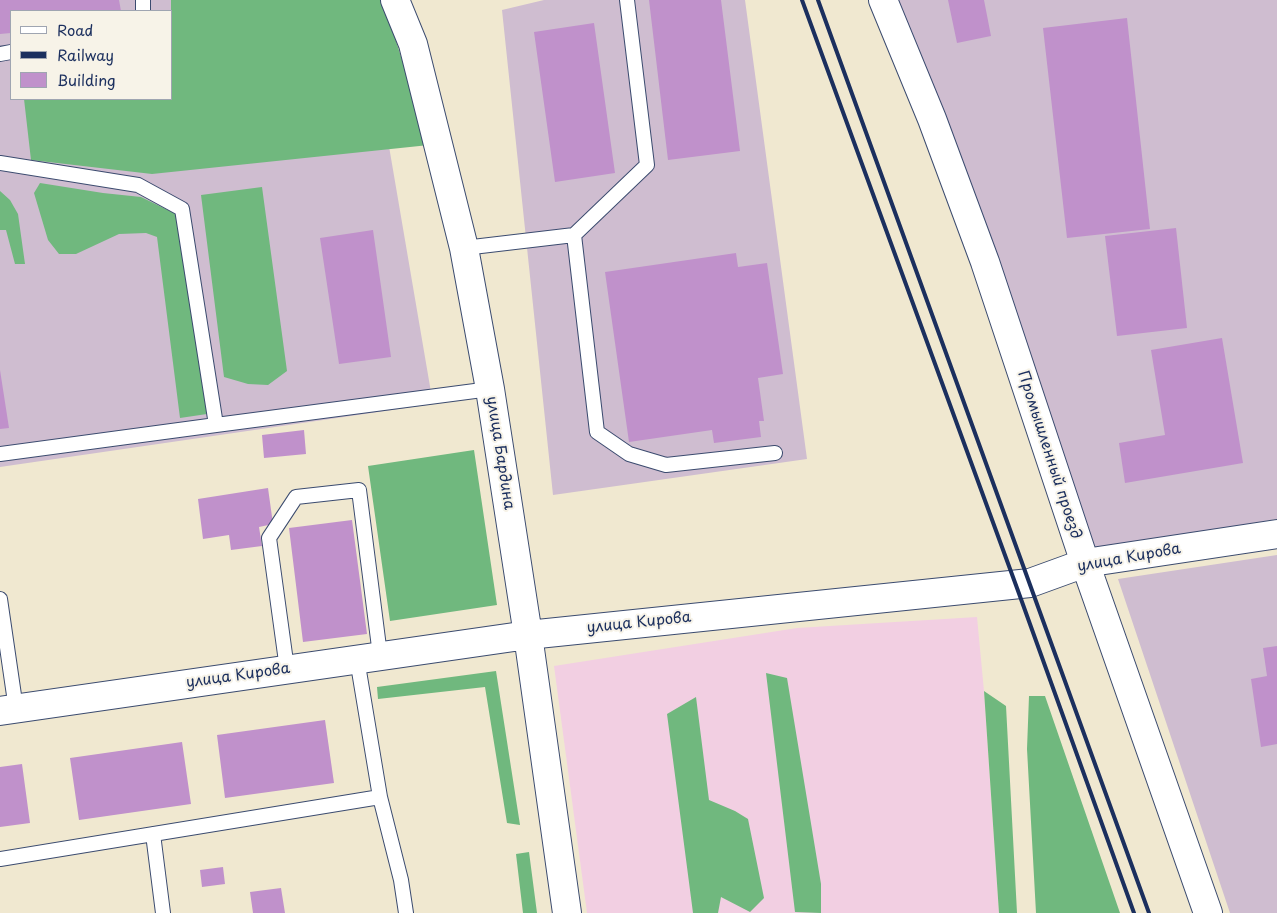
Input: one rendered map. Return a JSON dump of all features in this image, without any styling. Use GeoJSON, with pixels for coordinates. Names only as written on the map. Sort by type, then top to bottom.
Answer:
{"type":"FeatureCollection","features":[{"type":"Feature","properties":{"kind":"street","name":"улица Бардина"},"geometry":{"type":"LineString","coordinates":[[395,0],[412,44],[464,248],[490,389],[528,635],[567,913]]}},
{"type":"Feature","properties":{"kind":"street","name":"Промышленный проезд"},"geometry":{"type":"LineString","coordinates":[[883,0],[932,119],[985,262],[1085,563],[1208,913]]}},
{"type":"Feature","properties":{"kind":"street","name":"улица Кирова"},"geometry":{"type":"LineString","coordinates":[[8,710],[528,635],[1030,583],[1085,563],[1277,534]]}},
{"type":"Feature","properties":{"kind":"lane"},"geometry":{"type":"LineString","coordinates":[[464,248],[574,235],[647,165],[627,0]]}},
{"type":"Feature","properties":{"kind":"lane"},"geometry":{"type":"LineString","coordinates":[[0,163],[138,185],[182,209],[216,426]]}},
{"type":"Feature","properties":{"kind":"lane"},"geometry":{"type":"LineString","coordinates":[[574,235],[597,432],[629,454],[666,465],[775,453]]}},
{"type":"Feature","properties":{"kind":"lane"},"geometry":{"type":"LineString","coordinates":[[0,454],[490,389]]}},
{"type":"Feature","properties":{"kind":"lane"},"geometry":{"type":"LineString","coordinates":[[286,669],[269,538],[296,497],[359,490],[380,797],[402,880],[406,913]]}},
{"type":"Feature","properties":{"kind":"lane"},"geometry":{"type":"LineString","coordinates":[[0,599],[8,710]]}},
{"type":"Feature","properties":{"kind":"lane"},"geometry":{"type":"LineString","coordinates":[[0,859],[380,797]]}},
{"type":"Feature","properties":{"kind":"lane"},"geometry":{"type":"LineString","coordinates":[[153,834],[163,913]]}},
{"type":"Feature","properties":{"kind":"shaded area"},"geometry":{"type":"Polygon","coordinates":[[[0,0],[364,0],[433,404],[0,467],[0,0]]]}},
{"type":"Feature","properties":{"kind":"shaded area"},"geometry":{"type":"Polygon","coordinates":[[[544,0],[745,0],[807,459],[553,495],[502,10],[544,0]]]}},
{"type":"Feature","properties":{"kind":"shaded area"},"geometry":{"type":"Polygon","coordinates":[[[895,0],[1277,0],[1277,519],[1094,550],[895,0]]]}},
{"type":"Feature","properties":{"kind":"shaded area"},"geometry":{"type":"Polygon","coordinates":[[[1277,555],[1277,913],[1230,913],[1118,579],[1277,555]]]}},
{"type":"Feature","properties":{"kind":"shaded area"},"geometry":{"type":"Polygon","coordinates":[[[977,617],[999,913],[587,913],[554,666],[797,628],[977,617]]]}},
{"type":"Feature","properties":{"kind":"green space"},"geometry":{"type":"Polygon","coordinates":[[[171,0],[383,0],[429,145],[152,174],[31,160],[24,100],[172,100],[171,0]]]}},
{"type":"Feature","properties":{"kind":"green space"},"geometry":{"type":"Polygon","coordinates":[[[40,183],[141,197],[176,214],[207,414],[180,418],[157,237],[146,233],[119,234],[76,254],[59,254],[48,240],[34,193],[40,183]]]}},
{"type":"Feature","properties":{"kind":"green space"},"geometry":{"type":"Polygon","coordinates":[[[262,187],[287,371],[268,385],[248,384],[224,377],[201,195],[262,187]]]}},
{"type":"Feature","properties":{"kind":"green space"},"geometry":{"type":"Polygon","coordinates":[[[0,191],[10,200],[18,214],[25,264],[15,264],[6,230],[0,230],[0,191]]]}},
{"type":"Feature","properties":{"kind":"green space"},"geometry":{"type":"Polygon","coordinates":[[[474,450],[497,605],[390,621],[368,466],[474,450]]]}},
{"type":"Feature","properties":{"kind":"green space"},"geometry":{"type":"Polygon","coordinates":[[[496,671],[520,825],[507,823],[485,687],[378,699],[377,687],[496,671]]]}},
{"type":"Feature","properties":{"kind":"green space"},"geometry":{"type":"Polygon","coordinates":[[[766,673],[787,678],[821,884],[821,913],[795,912],[766,673]]]}},
{"type":"Feature","properties":{"kind":"green space"},"geometry":{"type":"Polygon","coordinates":[[[984,691],[1006,706],[1017,913],[999,913],[984,691]]]}},
{"type":"Feature","properties":{"kind":"green space"},"geometry":{"type":"Polygon","coordinates":[[[1029,696],[1045,696],[1120,913],[1036,913],[1027,749],[1029,696]]]}},
{"type":"Feature","properties":{"kind":"green space"},"geometry":{"type":"Polygon","coordinates":[[[696,697],[709,800],[748,819],[764,898],[750,912],[721,897],[718,913],[693,913],[667,714],[696,697]]]}},
{"type":"Feature","properties":{"kind":"green space"},"geometry":{"type":"Polygon","coordinates":[[[529,852],[537,913],[523,913],[516,854],[529,852]]]}},
{"type":"Feature","properties":{"kind":"building"},"geometry":{"type":"Polygon","coordinates":[[[0,0],[119,0],[121,10],[10,10],[10,33],[0,34],[0,0]]]}},
{"type":"Feature","properties":{"kind":"building"},"geometry":{"type":"Polygon","coordinates":[[[649,0],[721,0],[740,151],[668,160],[649,0]]]}},
{"type":"Feature","properties":{"kind":"building"},"geometry":{"type":"Polygon","coordinates":[[[948,0],[984,0],[991,36],[957,43],[948,0]]]}},
{"type":"Feature","properties":{"kind":"building"},"geometry":{"type":"Polygon","coordinates":[[[1127,18],[1150,229],[1067,238],[1043,28],[1127,18]]]}},
{"type":"Feature","properties":{"kind":"building"},"geometry":{"type":"Polygon","coordinates":[[[594,23],[615,173],[555,182],[534,32],[594,23]]]}},
{"type":"Feature","properties":{"kind":"building"},"geometry":{"type":"Polygon","coordinates":[[[1176,228],[1187,328],[1117,336],[1105,236],[1176,228]]]}},
{"type":"Feature","properties":{"kind":"building"},"geometry":{"type":"Polygon","coordinates":[[[373,230],[391,357],[339,364],[320,238],[373,230]]]}},
{"type":"Feature","properties":{"kind":"building"},"geometry":{"type":"Polygon","coordinates":[[[736,253],[738,267],[767,263],[783,374],[758,378],[764,421],[759,421],[761,437],[714,443],[712,430],[629,442],[605,272],[736,253]]]}},
{"type":"Feature","properties":{"kind":"building"},"geometry":{"type":"Polygon","coordinates":[[[1222,338],[1243,463],[1125,483],[1119,443],[1165,435],[1151,350],[1222,338]]]}},
{"type":"Feature","properties":{"kind":"building"},"geometry":{"type":"Polygon","coordinates":[[[0,370],[9,428],[0,429],[0,370]]]}},
{"type":"Feature","properties":{"kind":"building"},"geometry":{"type":"Polygon","coordinates":[[[304,430],[306,454],[264,458],[262,435],[304,430]]]}},
{"type":"Feature","properties":{"kind":"building"},"geometry":{"type":"Polygon","coordinates":[[[268,488],[273,524],[259,527],[262,546],[231,550],[229,535],[203,539],[198,499],[268,488]]]}},
{"type":"Feature","properties":{"kind":"building"},"geometry":{"type":"Polygon","coordinates":[[[352,520],[367,634],[303,642],[289,528],[352,520]]]}},
{"type":"Feature","properties":{"kind":"building"},"geometry":{"type":"Polygon","coordinates":[[[1277,646],[1277,744],[1261,747],[1251,679],[1267,676],[1263,648],[1277,646]]]}},
{"type":"Feature","properties":{"kind":"building"},"geometry":{"type":"Polygon","coordinates":[[[325,720],[334,783],[225,798],[217,735],[325,720]]]}},
{"type":"Feature","properties":{"kind":"building"},"geometry":{"type":"Polygon","coordinates":[[[182,742],[191,804],[79,820],[70,758],[182,742]]]}},
{"type":"Feature","properties":{"kind":"building"},"geometry":{"type":"Polygon","coordinates":[[[22,764],[30,823],[0,827],[0,767],[22,764]]]}},
{"type":"Feature","properties":{"kind":"building"},"geometry":{"type":"Polygon","coordinates":[[[223,867],[225,884],[202,887],[200,870],[223,867]]]}},
{"type":"Feature","properties":{"kind":"building"},"geometry":{"type":"Polygon","coordinates":[[[281,888],[285,913],[253,913],[250,892],[281,888]]]}},
{"type":"Feature","properties":{"kind":"railway"},"geometry":{"type":"LineString","coordinates":[[802,0],[1134,913]]}},
{"type":"Feature","properties":{"kind":"railway"},"geometry":{"type":"LineString","coordinates":[[818,0],[1149,913]]}}]}
